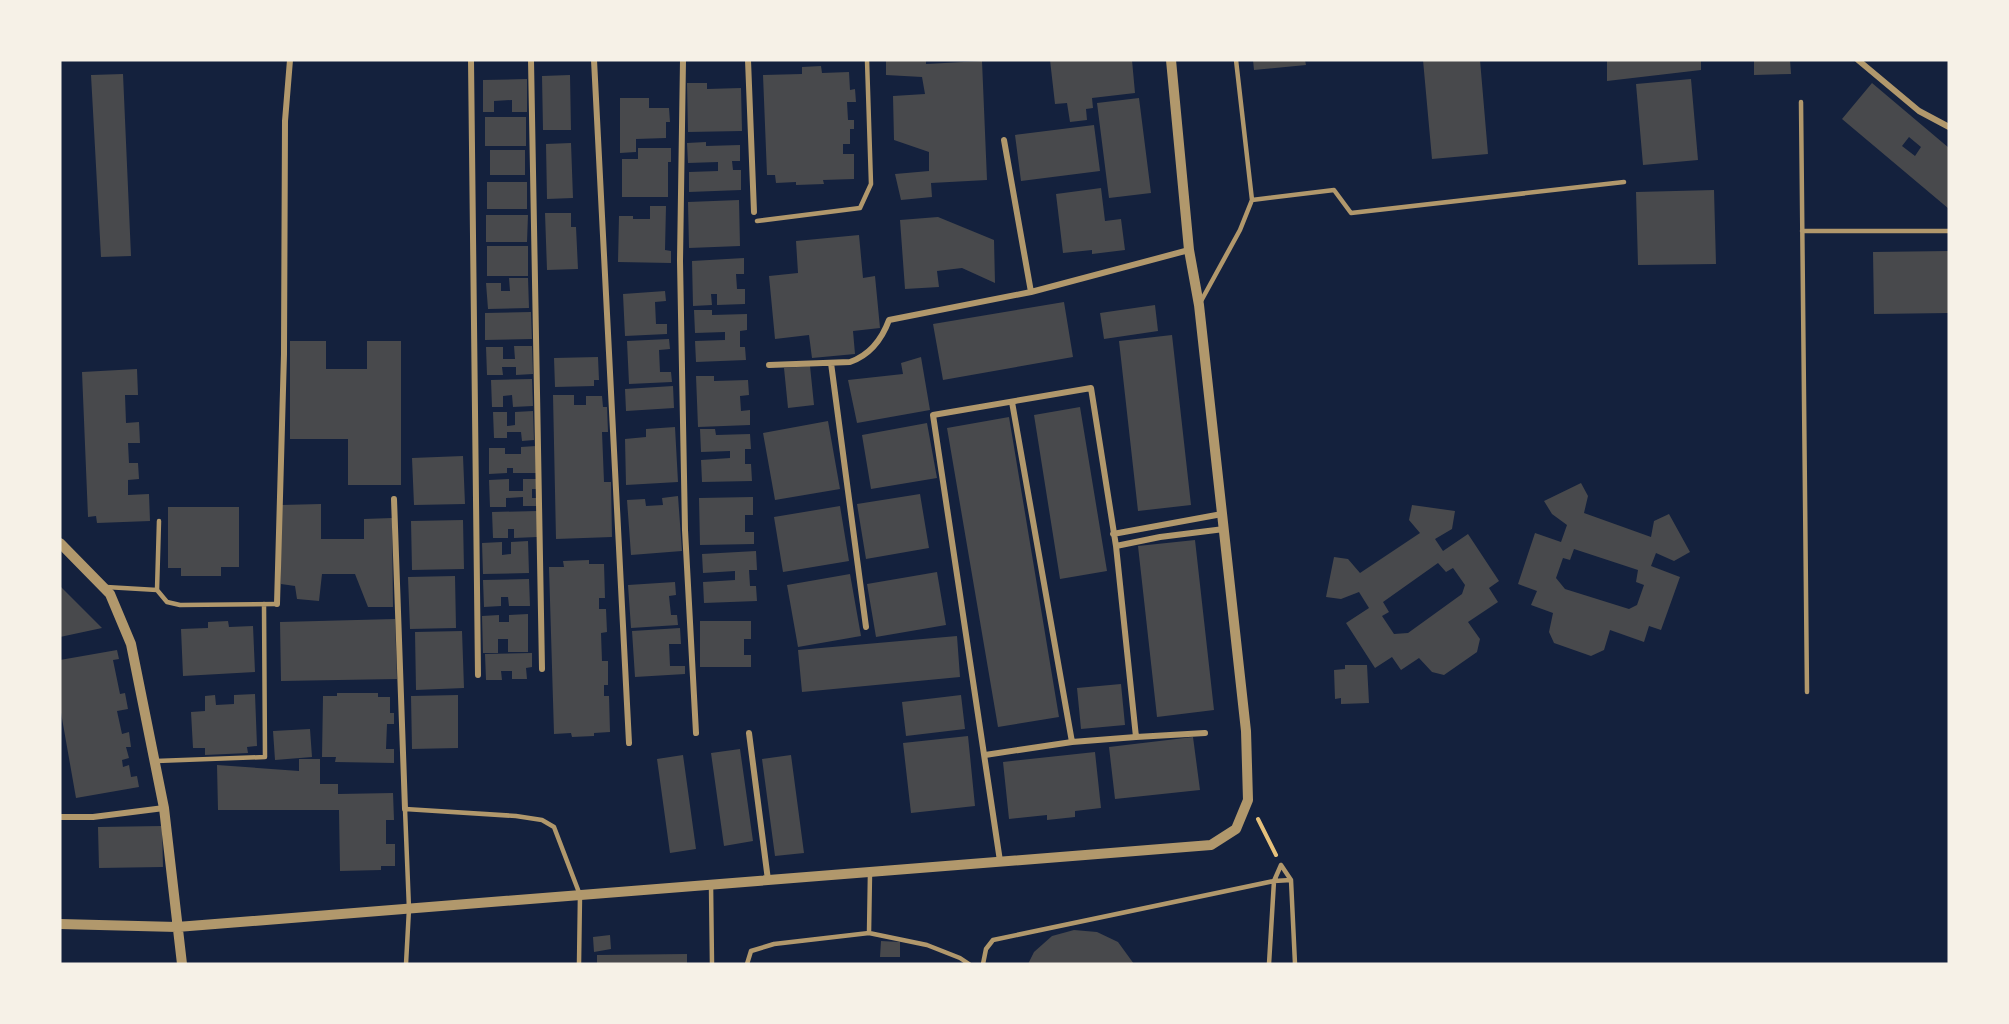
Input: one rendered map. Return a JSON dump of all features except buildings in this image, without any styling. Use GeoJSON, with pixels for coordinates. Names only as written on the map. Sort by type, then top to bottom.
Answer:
{"type":"FeatureCollection","features":[{"type":"Feature","properties":{"kind":"street"},"geometry":{"type":"LineString","coordinates":[[277,604],[284,354],[285,121],[290,60]]}},
{"type":"Feature","properties":{"kind":"street"},"geometry":{"type":"LineString","coordinates":[[471,60],[478,675]]}},
{"type":"Feature","properties":{"kind":"street"},"geometry":{"type":"LineString","coordinates":[[531,60],[542,669]]}},
{"type":"Feature","properties":{"kind":"street"},"geometry":{"type":"LineString","coordinates":[[594,60],[629,742]]}},
{"type":"Feature","properties":{"kind":"street"},"geometry":{"type":"LineString","coordinates":[[683,60],[681,307],[685,530],[696,733]]}},
{"type":"Feature","properties":{"kind":"street"},"geometry":{"type":"LineString","coordinates":[[748,60],[754,212]]}},
{"type":"Feature","properties":{"kind":"street"},"geometry":{"type":"LineString","coordinates":[[60,924],[177,927],[711,885],[1211,844],[1236,829],[1248,800],[1246,731],[1198,305],[1189,250],[1171,60]]}},
{"type":"Feature","properties":{"kind":"street"},"geometry":{"type":"LineString","coordinates":[[1858,60],[1919,111],[1949,127]]}},
{"type":"Feature","properties":{"kind":"street"},"geometry":{"type":"LineString","coordinates":[[1004,140],[1031,292]]}},
{"type":"Feature","properties":{"kind":"street"},"geometry":{"type":"LineString","coordinates":[[769,365],[850,362],[863,358],[884,333],[889,320],[1031,292],[1189,250]]}},
{"type":"Feature","properties":{"kind":"street"},"geometry":{"type":"LineString","coordinates":[[831,363],[866,627]]}},
{"type":"Feature","properties":{"kind":"street"},"geometry":{"type":"LineString","coordinates":[[999,861],[933,415],[1091,388],[1116,546],[1136,737]]}},
{"type":"Feature","properties":{"kind":"street"},"geometry":{"type":"LineString","coordinates":[[1012,402],[1072,742]]}},
{"type":"Feature","properties":{"kind":"street"},"geometry":{"type":"LineString","coordinates":[[394,499],[405,809]]}},
{"type":"Feature","properties":{"kind":"street"},"geometry":{"type":"LineString","coordinates":[[1113,534],[1222,514]]}},
{"type":"Feature","properties":{"kind":"street"},"geometry":{"type":"LineString","coordinates":[[1116,546],[1160,537],[1224,529]]}},
{"type":"Feature","properties":{"kind":"street"},"geometry":{"type":"LineString","coordinates":[[60,543],[110,594],[131,644],[164,808],[181,963]]}},
{"type":"Feature","properties":{"kind":"street"},"geometry":{"type":"LineString","coordinates":[[749,733],[768,880]]}},
{"type":"Feature","properties":{"kind":"street"},"geometry":{"type":"LineString","coordinates":[[985,755],[1072,742],[1205,733]]}},
{"type":"Feature","properties":{"kind":"street"},"geometry":{"type":"LineString","coordinates":[[60,817],[93,817],[164,808]]}},
{"type":"Feature","properties":{"kind":"lane"},"geometry":{"type":"LineString","coordinates":[[757,221],[860,208],[871,184],[867,60]]}},
{"type":"Feature","properties":{"kind":"lane"},"geometry":{"type":"LineString","coordinates":[[1198,305],[1240,230],[1252,200],[1236,60]]}},
{"type":"Feature","properties":{"kind":"lane"},"geometry":{"type":"LineString","coordinates":[[1801,102],[1807,692]]}},
{"type":"Feature","properties":{"kind":"lane"},"geometry":{"type":"LineString","coordinates":[[1252,200],[1334,190],[1351,213],[1624,182]]}},
{"type":"Feature","properties":{"kind":"lane"},"geometry":{"type":"LineString","coordinates":[[1802,231],[1949,231]]}},
{"type":"Feature","properties":{"kind":"lane"},"geometry":{"type":"LineString","coordinates":[[159,521],[158,590],[167,602],[180,605],[277,604]]}},
{"type":"Feature","properties":{"kind":"lane"},"geometry":{"type":"LineString","coordinates":[[104,587],[158,590]]}},
{"type":"Feature","properties":{"kind":"lane"},"geometry":{"type":"LineString","coordinates":[[155,761],[265,757],[264,604]]}},
{"type":"Feature","properties":{"kind":"lane"},"geometry":{"type":"LineString","coordinates":[[406,964],[409,909],[405,809],[542,820],[554,827],[580,895],[579,964]]}},
{"type":"Feature","properties":{"kind":"lane"},"geometry":{"type":"LineString","coordinates":[[1281,865],[1291,880],[1295,964]]}},
{"type":"Feature","properties":{"kind":"lane"},"geometry":{"type":"LineString","coordinates":[[1269,964],[1274,880],[1281,865]]}},
{"type":"Feature","properties":{"kind":"lane"},"geometry":{"type":"LineString","coordinates":[[869,933],[870,872]]}},
{"type":"Feature","properties":{"kind":"lane"},"geometry":{"type":"LineString","coordinates":[[983,964],[986,950],[993,940],[1274,880],[1291,880]]}},
{"type":"Feature","properties":{"kind":"lane"},"geometry":{"type":"LineString","coordinates":[[711,885],[712,964]]}},
{"type":"Feature","properties":{"kind":"lane"},"geometry":{"type":"LineString","coordinates":[[747,964],[751,951],[774,944],[869,933],[927,945],[969,964]]}},
{"type":"Feature","properties":{"kind":"path"},"geometry":{"type":"LineString","coordinates":[[1248,800],[1281,865]]}}]}
